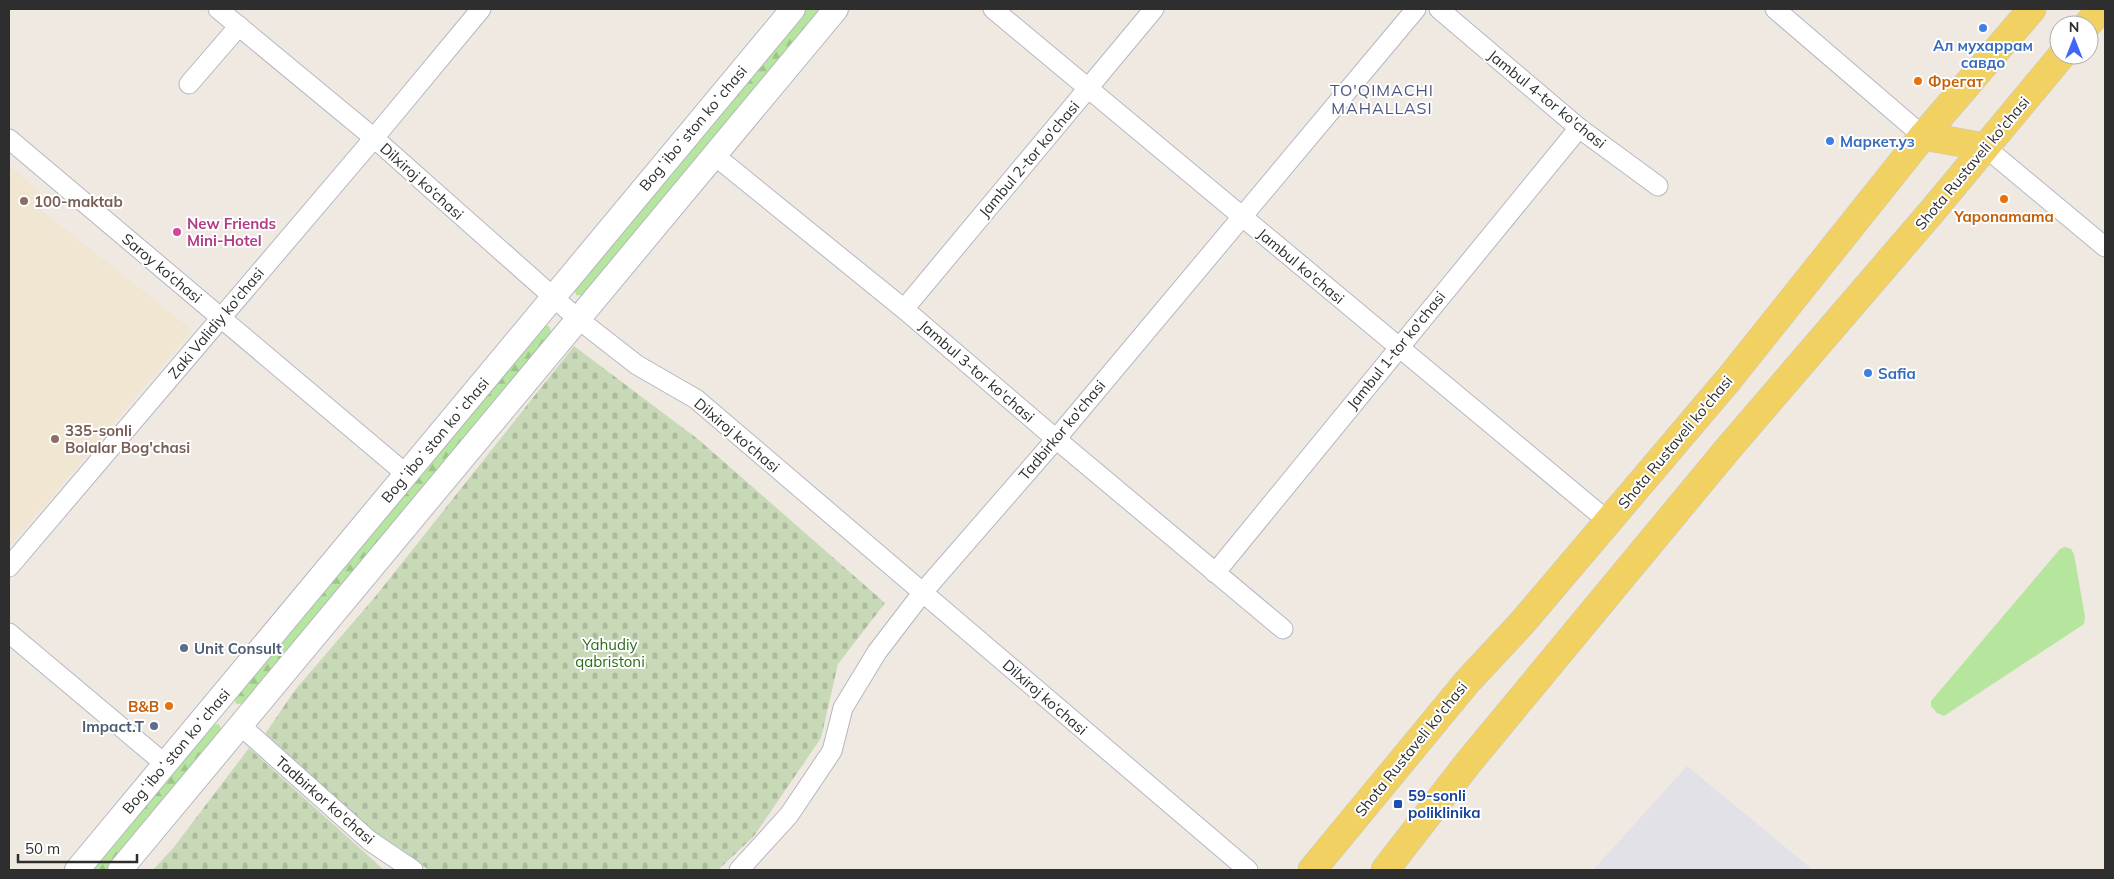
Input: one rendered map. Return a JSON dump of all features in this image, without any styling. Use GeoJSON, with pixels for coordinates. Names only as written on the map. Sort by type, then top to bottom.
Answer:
{"type":"FeatureCollection","features":[{"type":"Feature","properties":{"kind":"main road","name":"Shota Rustaveli ko'chasi"},"geometry":{"type":"LineString","coordinates":[[1312,870],[1466,682],[1522,623],[1729,379],[1923,136],[2032,9]]}},
{"type":"Feature","properties":{"kind":"main road","name":"Shota Rustaveli ko'chasi"},"geometry":{"type":"LineString","coordinates":[[1385,870],[1468,763],[1727,450],[1934,209],[2054,65]]}},
{"type":"Feature","properties":{"kind":"main road"},"geometry":{"type":"LineString","coordinates":[[1923,136],[1985,146]]}},
{"type":"Feature","properties":{"kind":"street","name":"Dilxiroj ko‘chasi"},"geometry":{"type":"LineString","coordinates":[[218,9],[374,138],[578,319],[637,366],[696,399],[1248,870]]}},
{"type":"Feature","properties":{"kind":"street","name":"Zaki Validiy ko'chasi"},"geometry":{"type":"LineString","coordinates":[[9,567],[374,138],[481,9]]}},
{"type":"Feature","properties":{"kind":"street","name":"Bogʻiboʻston koʻchasi"},"geometry":{"type":"LineString","coordinates":[[77,870],[792,9]]}},
{"type":"Feature","properties":{"kind":"street"},"geometry":{"type":"LineString","coordinates":[[120,870],[836,9]]}},
{"type":"Feature","properties":{"kind":"street","name":"Jambul ko'chasi"},"geometry":{"type":"LineString","coordinates":[[993,9],[1609,522]]}},
{"type":"Feature","properties":{"kind":"street","name":"Jambul 2-tor ko'chasi"},"geometry":{"type":"LineString","coordinates":[[904,309],[1154,9]]}},
{"type":"Feature","properties":{"kind":"street","name":"Tadbirkor ko'chasi"},"geometry":{"type":"LineString","coordinates":[[739,870],[789,815],[832,751],[843,708],[877,652],[923,592],[1056,439],[1416,9]]}},
{"type":"Feature","properties":{"kind":"street","name":"Jambul 4-tor ko'chasi"},"geometry":{"type":"LineString","coordinates":[[1438,9],[1579,128],[1658,186]]}},
{"type":"Feature","properties":{"kind":"street"},"geometry":{"type":"LineString","coordinates":[[1775,9],[1923,136]]}},
{"type":"Feature","properties":{"kind":"street"},"geometry":{"type":"LineString","coordinates":[[189,84],[239,26]]}},
{"type":"Feature","properties":{"kind":"street","name":"Jambul 1-tor ko'chasi"},"geometry":{"type":"LineString","coordinates":[[1215,573],[1398,346],[1579,128]]}},
{"type":"Feature","properties":{"kind":"street","name":"Saroy ko‘chasi"},"geometry":{"type":"LineString","coordinates":[[9,139],[406,474]]}},
{"type":"Feature","properties":{"kind":"street"},"geometry":{"type":"LineString","coordinates":[[1985,146],[2105,246]]}},
{"type":"Feature","properties":{"kind":"street","name":"Jambul 3-tor ko'chasi"},"geometry":{"type":"LineString","coordinates":[[714,155],[904,309],[1283,629]]}},
{"type":"Feature","properties":{"kind":"street"},"geometry":{"type":"LineString","coordinates":[[9,633],[165,764]]}},
{"type":"Feature","properties":{"kind":"street"},"geometry":{"type":"LineString","coordinates":[[216,704],[241,726]]}},
{"type":"Feature","properties":{"kind":"street","name":"Tadbirkor ko'chasi"},"geometry":{"type":"LineString","coordinates":[[241,726],[370,841],[413,870]]}},
{"type":"Feature","properties":{"kind":"shaded area","name":"335-sonli Bolalar Bog'chasi"},"geometry":{"type":"Polygon","coordinates":[[[9,166],[43,195],[36,206],[192,330],[9,547],[9,166]]]}},
{"type":"Feature","properties":{"kind":"shaded area"},"geometry":{"type":"Polygon","coordinates":[[[1687,766],[1813,870],[1593,870],[1687,766]]]}},
{"type":"Feature","properties":{"kind":"green space"},"geometry":{"type":"Polygon","coordinates":[[[804,9],[823,9],[710,147],[705,127],[804,9]]]}},
{"type":"Feature","properties":{"kind":"green space"},"geometry":{"type":"Polygon","coordinates":[[[705,127],[710,147],[585,296],[576,295],[573,285],[705,127]]]}},
{"type":"Feature","properties":{"kind":"green space"},"geometry":{"type":"Polygon","coordinates":[[[538,325],[549,326],[552,334],[250,703],[236,704],[234,693],[538,325]]]}},
{"type":"Feature","properties":{"kind":"green space","name":"Yahudiy qabristoni"},"geometry":{"type":"Polygon","coordinates":[[[574,346],[699,440],[885,603],[838,664],[821,738],[754,836],[718,870],[429,870],[365,826],[263,737],[295,690],[375,597],[574,346]]]}},
{"type":"Feature","properties":{"kind":"green space"},"geometry":{"type":"Polygon","coordinates":[[[2065,547],[2071,549],[2074,554],[2085,617],[2084,624],[1944,716],[1937,713],[1931,706],[1931,701],[2060,549],[2065,547]]]}},
{"type":"Feature","properties":{"kind":"green space"},"geometry":{"type":"Polygon","coordinates":[[[219,724],[223,733],[110,870],[91,870],[210,725],[219,724]]]}},
{"type":"Feature","properties":{"kind":"green space"},"geometry":{"type":"Polygon","coordinates":[[[249,748],[384,870],[153,870],[174,847],[249,748]]]}},
{"type":"Feature","properties":{"kind":"place","name":"Ал мухаррам савдо"},"geometry":{"type":"Point","coordinates":[1983,28]}},
{"type":"Feature","properties":{"kind":"place","name":"Фрегат"},"geometry":{"type":"Point","coordinates":[1918,81]}},
{"type":"Feature","properties":{"kind":"place","name":"Маркет.уз"},"geometry":{"type":"Point","coordinates":[1830,141]}},
{"type":"Feature","properties":{"kind":"place","name":"Yaponamama"},"geometry":{"type":"Point","coordinates":[2004,199]}},
{"type":"Feature","properties":{"kind":"place","name":"100-maktab"},"geometry":{"type":"Point","coordinates":[24,201]}},
{"type":"Feature","properties":{"kind":"place","name":"New Friends Mini-Hotel"},"geometry":{"type":"Point","coordinates":[177,232]}},
{"type":"Feature","properties":{"kind":"place","name":"Safia"},"geometry":{"type":"Point","coordinates":[1868,373]}},
{"type":"Feature","properties":{"kind":"place","name":"335-sonli Bolalar Bog'chasi"},"geometry":{"type":"Point","coordinates":[55,439]}},
{"type":"Feature","properties":{"kind":"place","name":"Unit Consult"},"geometry":{"type":"Point","coordinates":[184,648]}},
{"type":"Feature","properties":{"kind":"place","name":"B&B"},"geometry":{"type":"Point","coordinates":[169,706]}},
{"type":"Feature","properties":{"kind":"place","name":"Impact.T"},"geometry":{"type":"Point","coordinates":[154,726]}},
{"type":"Feature","properties":{"kind":"place","name":"59-sonli poliklinika"},"geometry":{"type":"Point","coordinates":[1398,804]}},
{"type":"Feature","properties":{"kind":"district","name":"TO'QIMACHI MAHALLASI"},"geometry":{"type":"Point","coordinates":[1382,99]}}]}
